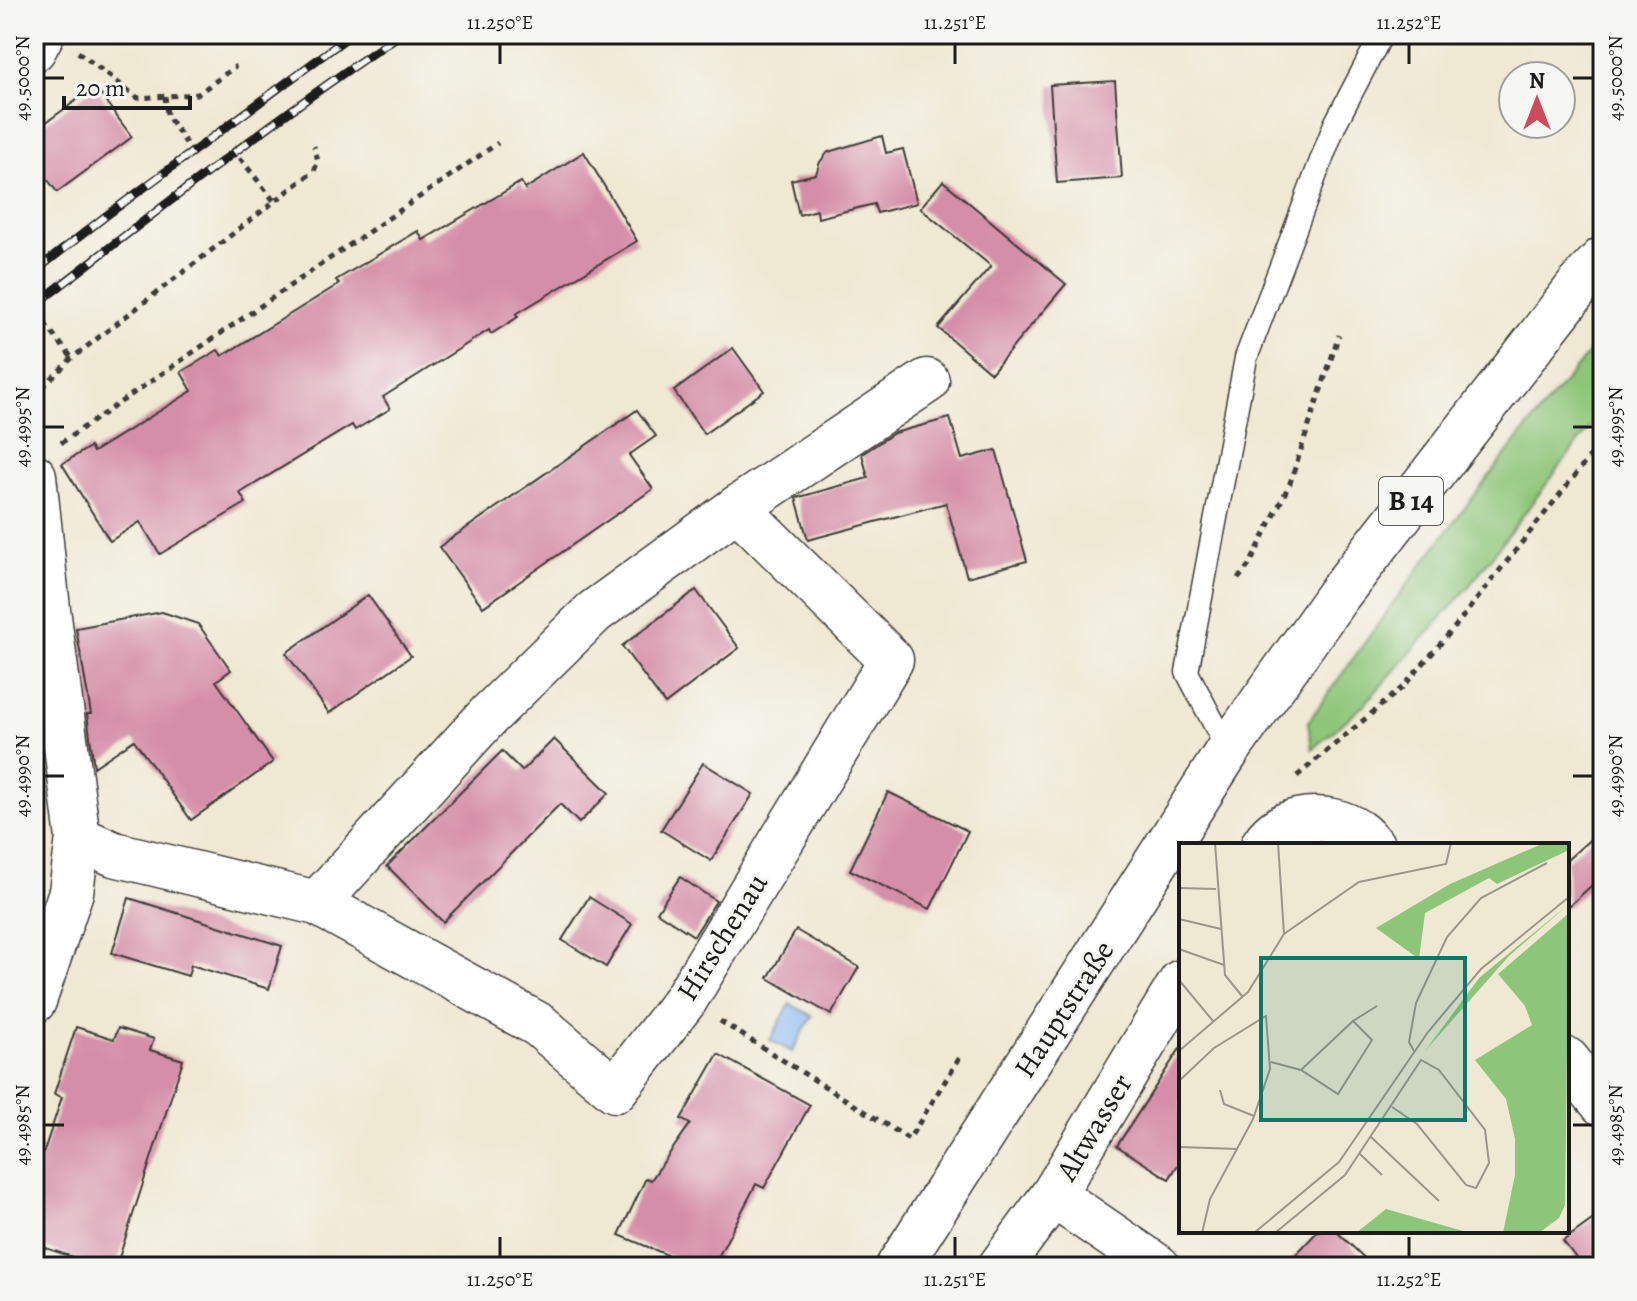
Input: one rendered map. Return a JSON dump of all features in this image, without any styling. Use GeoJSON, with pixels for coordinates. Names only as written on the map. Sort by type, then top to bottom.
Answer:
{"type":"FeatureCollection","features":[{"type":"Feature","properties":{"kind":"street","name":"B 14"},"geometry":{"type":"LineString","coordinates":[[1228,750],[1338,595],[1584,279],[1603,259]]}},
{"type":"Feature","properties":{"kind":"street"},"geometry":{"type":"LineString","coordinates":[[317,903],[489,715],[594,612],[737,508],[927,381]]}},
{"type":"Feature","properties":{"kind":"street"},"geometry":{"type":"LineString","coordinates":[[34,1001],[71,892],[78,838],[48,609],[47,460]]}},
{"type":"Feature","properties":{"kind":"street","name":"Hirschenau"},"geometry":{"type":"LineString","coordinates":[[78,838],[114,854],[317,903],[539,1025],[615,1090],[685,1000],[891,660],[737,508]]}},
{"type":"Feature","properties":{"kind":"street","name":"Hauptstraße"},"geometry":{"type":"LineString","coordinates":[[898,1267],[1228,750]]}},
{"type":"Feature","properties":{"kind":"street"},"geometry":{"type":"LineString","coordinates":[[1264,843],[1286,822],[1312,820],[1331,820],[1358,831],[1370,843]]}},
{"type":"Feature","properties":{"kind":"street","name":"Altwasser"},"geometry":{"type":"LineString","coordinates":[[1000,1267],[1053,1195],[1179,985]]}},
{"type":"Feature","properties":{"kind":"street"},"geometry":{"type":"LineString","coordinates":[[1569,1062],[1603,1104]]}},
{"type":"Feature","properties":{"kind":"street"},"geometry":{"type":"LineString","coordinates":[[1053,1195],[1158,1267]]}},
{"type":"Feature","properties":{"kind":"lane"},"geometry":{"type":"LineString","coordinates":[[1228,750],[1187,672],[1246,358],[1335,124],[1382,34]]}},
{"type":"Feature","properties":{"kind":"path"},"geometry":{"type":"LineString","coordinates":[[50,44],[138,98],[198,94],[236,66]]}},
{"type":"Feature","properties":{"kind":"path"},"geometry":{"type":"LineString","coordinates":[[165,96],[167,115],[186,143]]}},
{"type":"Feature","properties":{"kind":"path"},"geometry":{"type":"LineString","coordinates":[[47,460],[498,143]]}},
{"type":"Feature","properties":{"kind":"path"},"geometry":{"type":"LineString","coordinates":[[34,396],[72,358],[314,171],[318,161],[314,146]]}},
{"type":"Feature","properties":{"kind":"path"},"geometry":{"type":"LineString","coordinates":[[240,158],[274,201]]}},
{"type":"Feature","properties":{"kind":"path"},"geometry":{"type":"LineString","coordinates":[[37,314],[72,358]]}},
{"type":"Feature","properties":{"kind":"path"},"geometry":{"type":"LineString","coordinates":[[1194,633],[1250,564],[1277,510],[1290,483],[1339,335]]}},
{"type":"Feature","properties":{"kind":"path"},"geometry":{"type":"LineString","coordinates":[[1287,783],[1403,687],[1454,628],[1603,440]]}},
{"type":"Feature","properties":{"kind":"path"},"geometry":{"type":"LineString","coordinates":[[685,1000],[909,1139],[962,1054]]}},
{"type":"Feature","properties":{"kind":"green space"},"geometry":{"type":"Polygon","coordinates":[[[1603,336],[1603,410],[1466,590],[1363,706],[1312,749],[1308,722],[1451,526],[1603,336]]]}},
{"type":"Feature","properties":{"kind":"water"},"geometry":{"type":"Polygon","coordinates":[[[790,1004],[812,1016],[792,1052],[770,1040],[790,1004]]]}},
{"type":"Feature","properties":{"kind":"building"},"geometry":{"type":"Polygon","coordinates":[[[1115,81],[1122,178],[1057,183],[1050,85],[1115,81]]]}},
{"type":"Feature","properties":{"kind":"building"},"geometry":{"type":"Polygon","coordinates":[[[95,87],[132,137],[57,192],[34,161],[34,131],[95,87]]]}},
{"type":"Feature","properties":{"kind":"building"},"geometry":{"type":"Polygon","coordinates":[[[882,136],[886,153],[903,149],[917,203],[877,213],[874,204],[818,218],[817,210],[799,215],[791,180],[816,174],[828,152],[882,136]]]}},
{"type":"Feature","properties":{"kind":"building"},"geometry":{"type":"Polygon","coordinates":[[[584,152],[637,241],[516,314],[518,317],[491,334],[489,330],[383,397],[390,409],[355,430],[352,425],[240,493],[246,503],[160,554],[140,522],[110,541],[62,464],[90,447],[93,452],[192,391],[181,372],[218,350],[222,356],[339,284],[336,280],[418,231],[423,240],[521,182],[525,189],[584,152]]]}},
{"type":"Feature","properties":{"kind":"building"},"geometry":{"type":"Polygon","coordinates":[[[943,181],[1066,284],[991,373],[938,328],[991,266],[920,208],[943,181]]]}},
{"type":"Feature","properties":{"kind":"building"},"geometry":{"type":"Polygon","coordinates":[[[733,348],[764,391],[704,434],[674,391],[733,348]]]}},
{"type":"Feature","properties":{"kind":"building"},"geometry":{"type":"Polygon","coordinates":[[[637,410],[656,436],[629,455],[653,489],[483,607],[439,547],[637,410]]]}},
{"type":"Feature","properties":{"kind":"building"},"geometry":{"type":"Polygon","coordinates":[[[950,418],[962,459],[996,450],[1027,561],[967,577],[946,503],[808,540],[796,498],[868,478],[862,454],[894,433],[950,418]]]}},
{"type":"Feature","properties":{"kind":"building"},"geometry":{"type":"Polygon","coordinates":[[[696,590],[739,648],[665,704],[622,646],[696,590]]]}},
{"type":"Feature","properties":{"kind":"building"},"geometry":{"type":"Polygon","coordinates":[[[368,595],[411,656],[329,713],[286,653],[368,595]]]}},
{"type":"Feature","properties":{"kind":"building"},"geometry":{"type":"Polygon","coordinates":[[[162,612],[198,624],[231,670],[216,681],[273,762],[191,820],[134,740],[94,767],[87,714],[91,714],[76,628],[162,612]]]}},
{"type":"Feature","properties":{"kind":"building"},"geometry":{"type":"Polygon","coordinates":[[[554,739],[609,793],[579,823],[560,804],[443,922],[387,866],[502,751],[522,771],[554,739]]]}},
{"type":"Feature","properties":{"kind":"building"},"geometry":{"type":"Polygon","coordinates":[[[703,763],[753,794],[711,861],[661,830],[703,763]]]}},
{"type":"Feature","properties":{"kind":"building"},"geometry":{"type":"Polygon","coordinates":[[[888,792],[968,831],[930,909],[850,870],[888,792]]]}},
{"type":"Feature","properties":{"kind":"building"},"geometry":{"type":"Polygon","coordinates":[[[1603,828],[1603,875],[1569,906],[1569,858],[1603,828]]]}},
{"type":"Feature","properties":{"kind":"building"},"geometry":{"type":"Polygon","coordinates":[[[680,877],[716,901],[694,936],[657,912],[680,877]]]}},
{"type":"Feature","properties":{"kind":"building"},"geometry":{"type":"Polygon","coordinates":[[[589,897],[632,924],[606,967],[562,940],[589,897]]]}},
{"type":"Feature","properties":{"kind":"building"},"geometry":{"type":"Polygon","coordinates":[[[129,898],[282,946],[269,989],[191,965],[188,976],[112,953],[129,898]]]}},
{"type":"Feature","properties":{"kind":"building"},"geometry":{"type":"Polygon","coordinates":[[[796,930],[859,967],[831,1015],[768,978],[796,930]]]}},
{"type":"Feature","properties":{"kind":"building"},"geometry":{"type":"Polygon","coordinates":[[[76,1027],[114,1039],[118,1028],[154,1039],[150,1050],[183,1060],[116,1267],[102,1267],[34,1244],[34,1181],[62,1097],[54,1094],[76,1027]]]}},
{"type":"Feature","properties":{"kind":"building"},"geometry":{"type":"Polygon","coordinates":[[[1179,1050],[1179,1163],[1169,1179],[1117,1146],[1179,1050]]]}},
{"type":"Feature","properties":{"kind":"building"},"geometry":{"type":"Polygon","coordinates":[[[718,1054],[810,1105],[764,1188],[756,1184],[713,1267],[696,1267],[619,1235],[646,1178],[651,1180],[690,1124],[681,1119],[718,1054]]]}},
{"type":"Feature","properties":{"kind":"building"},"geometry":{"type":"Polygon","coordinates":[[[1603,1212],[1603,1267],[1583,1267],[1563,1241],[1603,1212]]]}},
{"type":"Feature","properties":{"kind":"building"},"geometry":{"type":"Polygon","coordinates":[[[1316,1233],[1338,1233],[1374,1267],[1284,1267],[1316,1233]]]}},
{"type":"Feature","properties":{"kind":"railway"},"geometry":{"type":"LineString","coordinates":[[34,272],[352,34]]}},
{"type":"Feature","properties":{"kind":"railway"},"geometry":{"type":"LineString","coordinates":[[34,306],[261,132],[401,34]]}}]}
